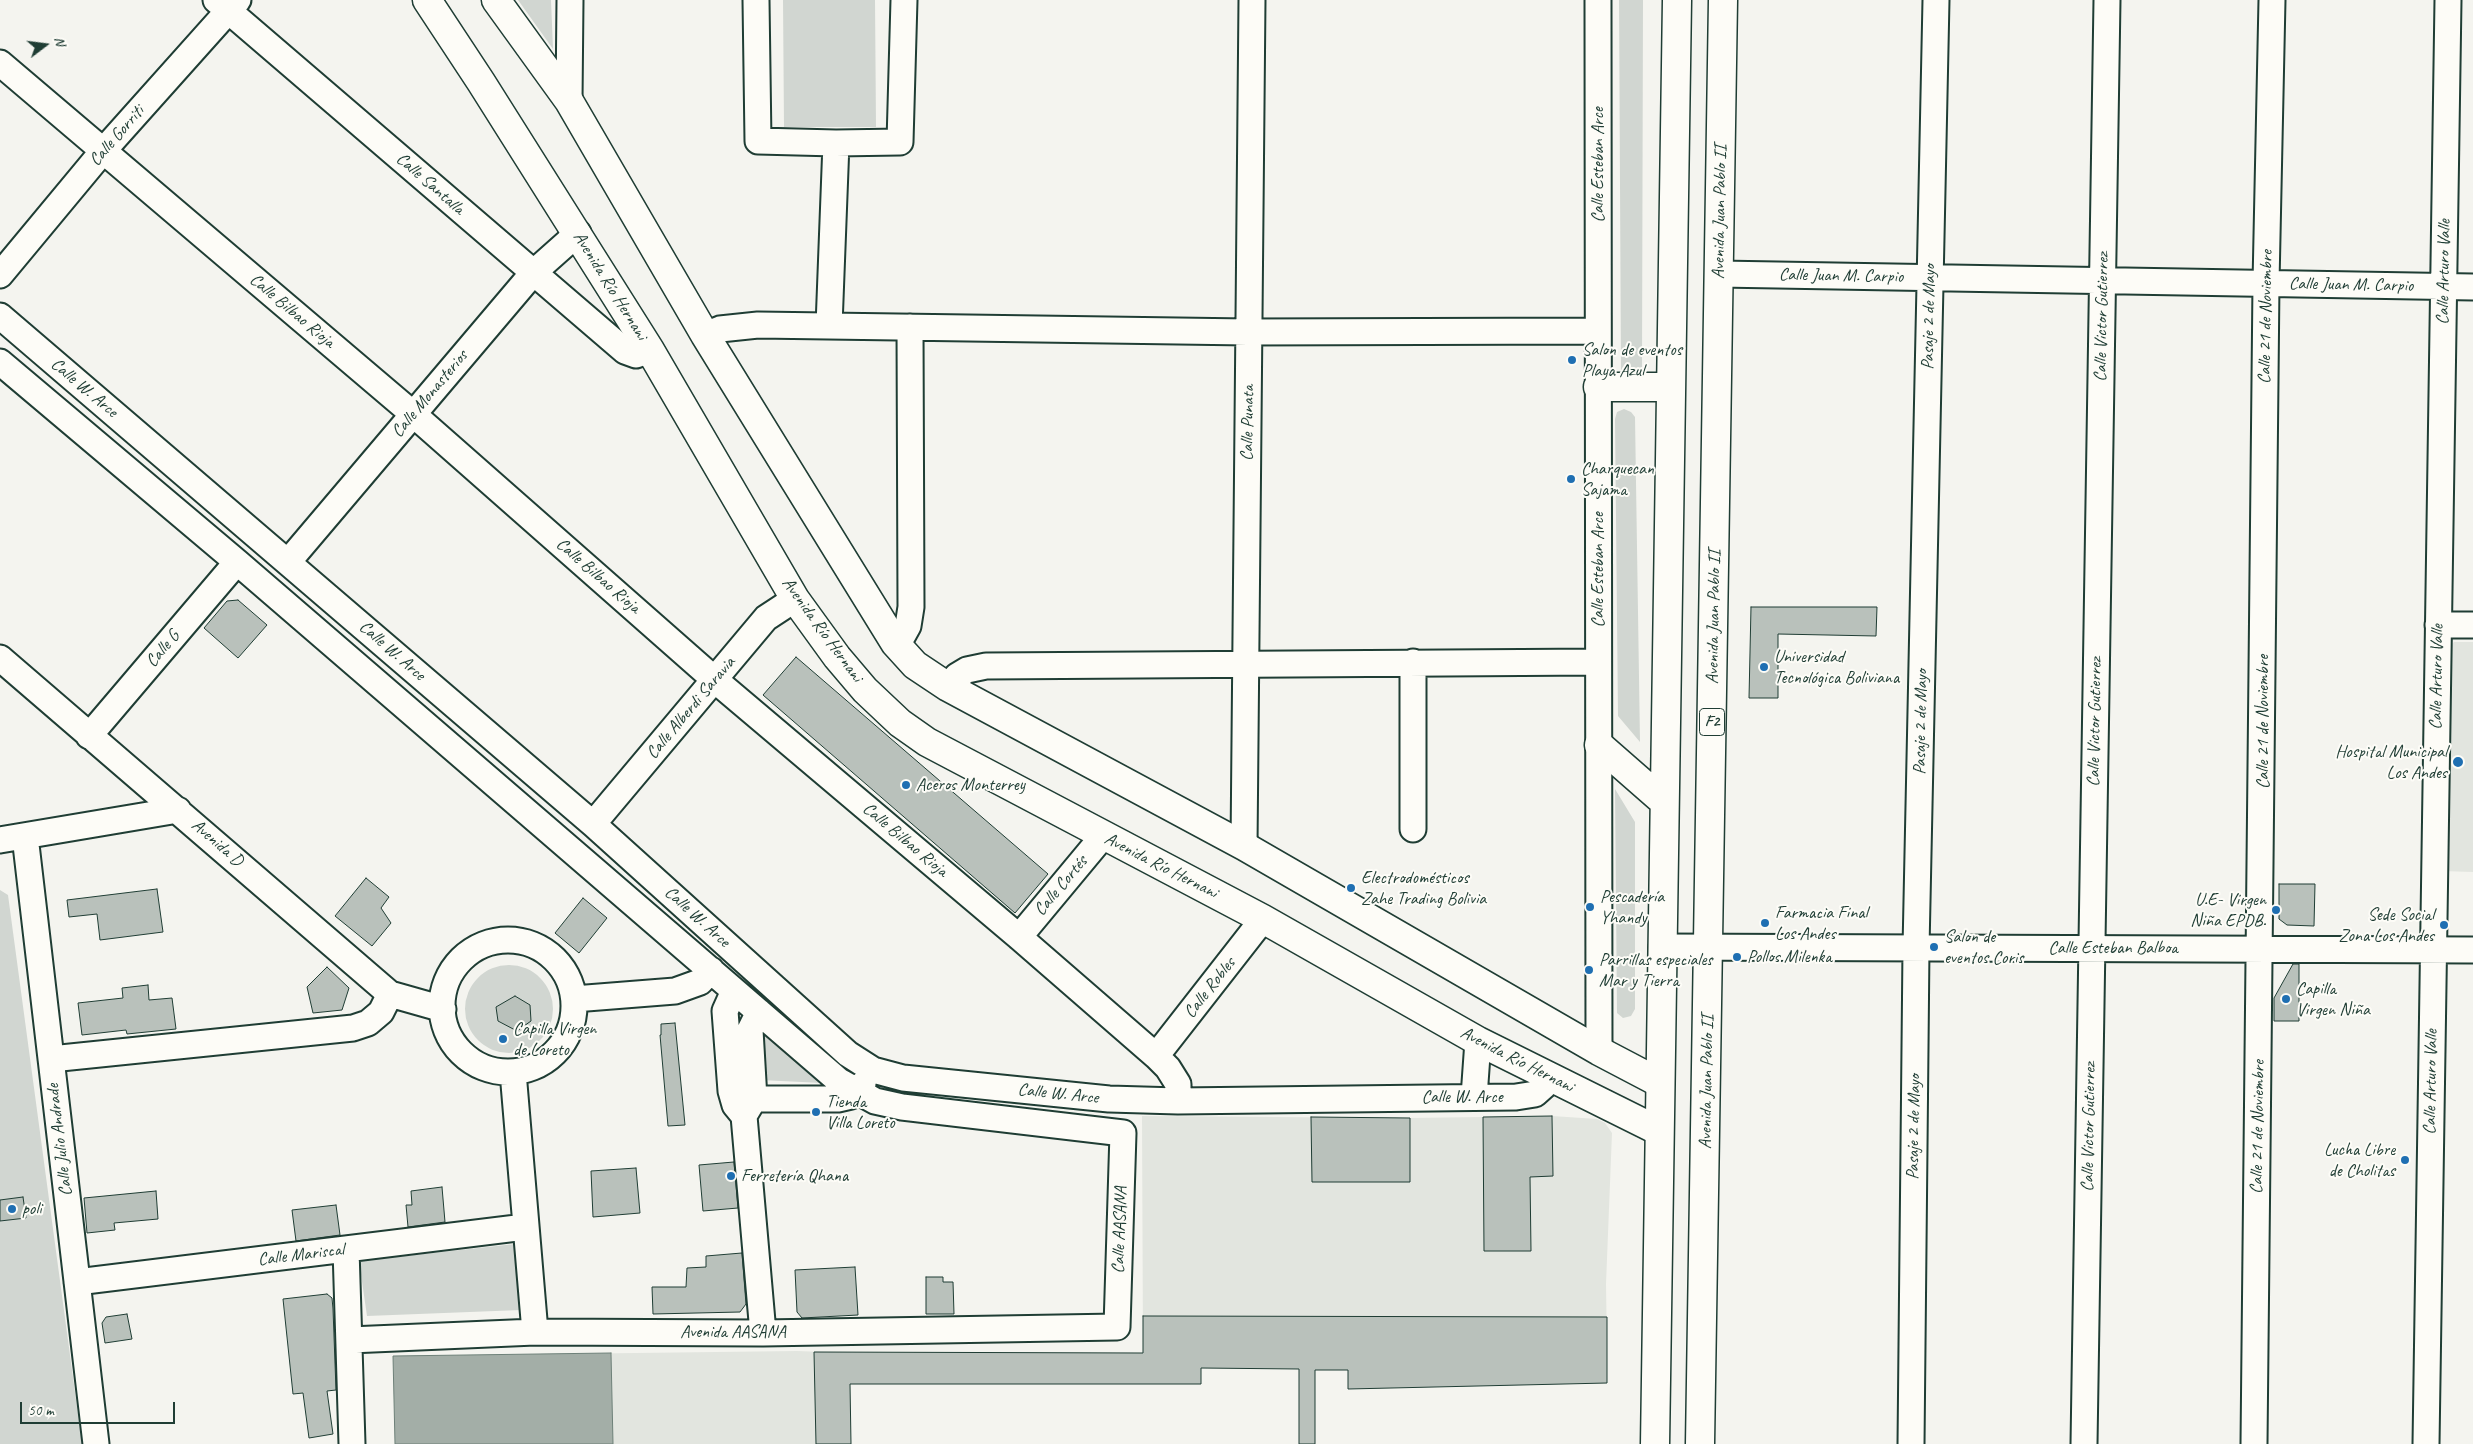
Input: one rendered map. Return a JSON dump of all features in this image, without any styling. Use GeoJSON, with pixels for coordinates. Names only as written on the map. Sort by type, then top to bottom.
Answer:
{"type":"FeatureCollection","features":[{"type":"Feature","properties":{"kind":"main road","name":"Avenida Río Hernani"},"geometry":{"type":"LineString","coordinates":[[427,0],[578,233],[650,350],[795,599],[837,657],[865,690],[900,723],[927,742],[1263,919],[1478,1041],[1659,1131]]}},
{"type":"Feature","properties":{"kind":"main road"},"geometry":{"type":"LineString","coordinates":[[496,0],[569,102],[705,335],[895,643],[915,666],[948,687],[1244,846],[1599,1051],[1660,1083]]}},
{"type":"Feature","properties":{"kind":"main road"},"geometry":{"type":"LineString","coordinates":[[1654,1444],[1677,0]]}},
{"type":"Feature","properties":{"kind":"main road","name":"Avenida Juan Pablo II"},"geometry":{"type":"LineString","coordinates":[[1700,1444],[1723,0]]}},
{"type":"Feature","properties":{"kind":"main road"},"geometry":{"type":"LineString","coordinates":[[1598,387],[1670,386]]}},
{"type":"Feature","properties":{"kind":"main road"},"geometry":{"type":"LineString","coordinates":[[1599,744],[1663,801]]}},
{"type":"Feature","properties":{"kind":"street"},"geometry":{"type":"LineString","coordinates":[[569,102],[570,0]]}},
{"type":"Feature","properties":{"kind":"street"},"geometry":{"type":"LineString","coordinates":[[756,0],[758,141],[836,143],[900,142],[904,0]]}},
{"type":"Feature","properties":{"kind":"street","name":"Calle Punata"},"geometry":{"type":"LineString","coordinates":[[1244,846],[1252,0]]}},
{"type":"Feature","properties":{"kind":"street","name":"Calle Esteban Arce"},"geometry":{"type":"LineString","coordinates":[[1598,0],[1599,1051]]}},
{"type":"Feature","properties":{"kind":"street","name":"Pasaje 2 de Mayo"},"geometry":{"type":"LineString","coordinates":[[1911,1444],[1916,948],[1936,0]]}},
{"type":"Feature","properties":{"kind":"street","name":"Calle Victor Gutierrez"},"geometry":{"type":"LineString","coordinates":[[2084,1444],[2107,0]]}},
{"type":"Feature","properties":{"kind":"street","name":"Calle 21 de Noviembre"},"geometry":{"type":"LineString","coordinates":[[2254,1444],[2261,949],[2266,283],[2272,0]]}},
{"type":"Feature","properties":{"kind":"street","name":"Calle Arturo Valle"},"geometry":{"type":"LineString","coordinates":[[2426,1444],[2448,0]]}},
{"type":"Feature","properties":{"kind":"street","name":"Calle Gorriti"},"geometry":{"type":"LineString","coordinates":[[0,275],[227,3]]}},
{"type":"Feature","properties":{"kind":"street","name":"Calle Santalla"},"geometry":{"type":"LineString","coordinates":[[227,3],[533,273],[625,351],[636,355],[650,350]]}},
{"type":"Feature","properties":{"kind":"street","name":"Calle Bilbao Rioja"},"geometry":{"type":"LineString","coordinates":[[0,63],[413,414],[715,680],[1019,937],[1156,1056],[1168,1068],[1178,1084],[1178,1100]]}},
{"type":"Feature","properties":{"kind":"street"},"geometry":{"type":"LineString","coordinates":[[829,326],[836,143]]}},
{"type":"Feature","properties":{"kind":"street","name":"Calle Monasterios"},"geometry":{"type":"LineString","coordinates":[[288,562],[533,273],[578,233]]}},
{"type":"Feature","properties":{"kind":"street","name":"Calle Juan M. Carpio"},"geometry":{"type":"LineString","coordinates":[[1719,274],[2473,287]]}},
{"type":"Feature","properties":{"kind":"street","name":"Calle W. Arce"},"geometry":{"type":"LineString","coordinates":[[0,316],[593,824],[848,1054],[874,1070],[903,1078],[1108,1099],[1178,1100],[1516,1097],[1535,1094],[1544,1086],[1548,1077]]}},
{"type":"Feature","properties":{"kind":"street"},"geometry":{"type":"LineString","coordinates":[[705,335],[720,329],[738,326],[1248,332],[1598,331]]}},
{"type":"Feature","properties":{"kind":"street"},"geometry":{"type":"LineString","coordinates":[[895,643],[904,635],[908,626],[911,607],[910,327]]}},
{"type":"Feature","properties":{"kind":"street","name":"Calle W. Arce"},"geometry":{"type":"LineString","coordinates":[[0,362],[237,562],[839,1081],[875,1101],[902,1107],[1123,1133]]}},
{"type":"Feature","properties":{"kind":"street","name":"Calle G"},"geometry":{"type":"LineString","coordinates":[[89,736],[237,562]]}},
{"type":"Feature","properties":{"kind":"street","name":"Calle Alberdi Saravia"},"geometry":{"type":"LineString","coordinates":[[593,824],[766,618],[795,599]]}},
{"type":"Feature","properties":{"kind":"street"},"geometry":{"type":"LineString","coordinates":[[2438,625],[2473,625]]}},
{"type":"Feature","properties":{"kind":"street","name":"Avenida D"},"geometry":{"type":"LineString","coordinates":[[0,658],[390,994],[443,1009]]}},
{"type":"Feature","properties":{"kind":"street"},"geometry":{"type":"LineString","coordinates":[[1413,662],[1413,829]]}},
{"type":"Feature","properties":{"kind":"street"},"geometry":{"type":"LineString","coordinates":[[948,687],[957,676],[967,670],[986,666],[1598,662]]}},
{"type":"Feature","properties":{"kind":"street"},"geometry":{"type":"LineString","coordinates":[[0,840],[178,810]]}},
{"type":"Feature","properties":{"kind":"street","name":"Calle Julio Andrade"},"geometry":{"type":"LineString","coordinates":[[25,836],[96,1444]]}},
{"type":"Feature","properties":{"kind":"street","name":"Calle Cortés"},"geometry":{"type":"LineString","coordinates":[[1019,937],[1103,836]]}},
{"type":"Feature","properties":{"kind":"street","name":"Calle Robles"},"geometry":{"type":"LineString","coordinates":[[1156,1056],[1263,919]]}},
{"type":"Feature","properties":{"kind":"street"},"geometry":{"type":"LineString","coordinates":[[504,940],[518,941],[544,951],[564,972],[571,985],[574,999],[572,1023],[562,1044],[555,1053],[536,1066],[514,1072],[488,1069],[465,1056],[449,1034],[443,1009],[448,980],[464,957],[476,949],[504,940]]}},
{"type":"Feature","properties":{"kind":"street","name":"Calle Esteban Balboa"},"geometry":{"type":"LineString","coordinates":[[1662,947],[2473,950]]}},
{"type":"Feature","properties":{"kind":"street"},"geometry":{"type":"LineString","coordinates":[[574,999],[675,991],[700,982],[711,970]]}},
{"type":"Feature","properties":{"kind":"street"},"geometry":{"type":"LineString","coordinates":[[734,991],[725,1010],[731,1091],[735,1105],[749,1108],[838,1099],[856,1092],[874,1070]]}},
{"type":"Feature","properties":{"kind":"street"},"geometry":{"type":"LineString","coordinates":[[51,1059],[354,1028],[368,1023],[381,1012],[390,994]]}},
{"type":"Feature","properties":{"kind":"street"},"geometry":{"type":"LineString","coordinates":[[758,1012],[750,1030],[749,1108],[763,1333]]}},
{"type":"Feature","properties":{"kind":"street"},"geometry":{"type":"LineString","coordinates":[[1474,1097],[1478,1041]]}},
{"type":"Feature","properties":{"kind":"street"},"geometry":{"type":"LineString","coordinates":[[514,1072],[525,1228],[535,1332]]}},
{"type":"Feature","properties":{"kind":"street","name":"Calle AASANA"},"geometry":{"type":"LineString","coordinates":[[1117,1328],[1123,1133]]}},
{"type":"Feature","properties":{"kind":"street","name":"Calle Mariscal"},"geometry":{"type":"LineString","coordinates":[[77,1282],[525,1228]]}},
{"type":"Feature","properties":{"kind":"street"},"geometry":{"type":"LineString","coordinates":[[346,1249],[352,1444]]}},
{"type":"Feature","properties":{"kind":"street","name":"Avenida AASANA"},"geometry":{"type":"LineString","coordinates":[[350,1340],[535,1332],[763,1333],[1117,1328]]}},
{"type":"Feature","properties":{"kind":"shaded area"},"geometry":{"type":"Polygon","coordinates":[[[518,0],[551,0],[553,49],[518,0]]]}},
{"type":"Feature","properties":{"kind":"shaded area"},"geometry":{"type":"Polygon","coordinates":[[[783,0],[875,0],[876,127],[784,127],[783,0]]]}},
{"type":"Feature","properties":{"kind":"shaded area"},"geometry":{"type":"Polygon","coordinates":[[[1619,0],[1643,0],[1642,367],[1631,374],[1621,370],[1619,0]]]}},
{"type":"Feature","properties":{"kind":"shaded area"},"geometry":{"type":"Polygon","coordinates":[[[1624,409],[1631,412],[1635,417],[1640,742],[1618,716],[1615,419],[1617,412],[1624,409]]]}},
{"type":"Feature","properties":{"kind":"shaded area","name":"Hospital Municipal Los Andes"},"geometry":{"type":"Polygon","coordinates":[[[2454,642],[2473,642],[2473,872],[2441,871],[2444,652],[2454,642]]]}},
{"type":"Feature","properties":{"kind":"shaded area"},"geometry":{"type":"Polygon","coordinates":[[[1615,789],[1635,822],[1635,1009],[1631,1016],[1623,1018],[1617,1013],[1615,789]]]}},
{"type":"Feature","properties":{"kind":"shaded area"},"geometry":{"type":"Polygon","coordinates":[[[0,890],[8,895],[82,1444],[0,1444],[0,890]]]}},
{"type":"Feature","properties":{"kind":"shaded area"},"geometry":{"type":"Polygon","coordinates":[[[509,965],[526,968],[534,972],[546,984],[550,992],[553,1009],[550,1026],[546,1034],[534,1046],[526,1050],[509,1053],[492,1050],[484,1046],[472,1034],[468,1026],[465,1009],[468,992],[472,984],[484,972],[492,968],[509,965]]]}},
{"type":"Feature","properties":{"kind":"shaded area"},"geometry":{"type":"Polygon","coordinates":[[[757,1027],[823,1083],[760,1080],[757,1027]]]}},
{"type":"Feature","properties":{"kind":"shaded area"},"geometry":{"type":"Polygon","coordinates":[[[1142,1116],[1410,1118],[1552,1116],[1597,1119],[1605,1123],[1612,1133],[1606,1284],[1607,1351],[1143,1353],[1142,1116]]]}},
{"type":"Feature","properties":{"kind":"shaded area"},"geometry":{"type":"Polygon","coordinates":[[[515,1244],[521,1310],[367,1316],[359,1261],[515,1244]]]}},
{"type":"Feature","properties":{"kind":"shaded area"},"geometry":{"type":"Polygon","coordinates":[[[797,1351],[850,1353],[850,1444],[395,1444],[393,1356],[797,1351]]]}},
{"type":"Feature","properties":{"kind":"shaded area"},"geometry":{"type":"Polygon","coordinates":[[[611,1353],[613,1444],[395,1444],[393,1356],[611,1353]]]}},
{"type":"Feature","properties":{"kind":"building"},"geometry":{"type":"Polygon","coordinates":[[[238,600],[267,625],[238,658],[204,628],[227,601],[238,600]]]}},
{"type":"Feature","properties":{"kind":"building","name":"Universidad Tecnológica Boliviana"},"geometry":{"type":"Polygon","coordinates":[[[1751,607],[1877,607],[1876,636],[1778,634],[1778,698],[1749,698],[1751,607]]]}},
{"type":"Feature","properties":{"kind":"building","name":"Aceros Monterrey"},"geometry":{"type":"Polygon","coordinates":[[[796,657],[1048,874],[1015,913],[763,695],[796,657]]]}},
{"type":"Feature","properties":{"kind":"building"},"geometry":{"type":"Polygon","coordinates":[[[366,878],[389,897],[381,908],[391,923],[372,946],[335,916],[366,878]]]}},
{"type":"Feature","properties":{"kind":"building"},"geometry":{"type":"Polygon","coordinates":[[[2279,884],[2315,884],[2314,926],[2287,925],[2279,919],[2279,884]]]}},
{"type":"Feature","properties":{"kind":"building"},"geometry":{"type":"Polygon","coordinates":[[[157,889],[163,932],[100,940],[97,914],[69,917],[67,900],[157,889]]]}},
{"type":"Feature","properties":{"kind":"building"},"geometry":{"type":"Polygon","coordinates":[[[583,898],[607,918],[579,953],[555,933],[583,898]]]}},
{"type":"Feature","properties":{"kind":"building"},"geometry":{"type":"Polygon","coordinates":[[[2293,964],[2299,964],[2299,1021],[2274,1021],[2274,998],[2293,964]]]}},
{"type":"Feature","properties":{"kind":"building"},"geometry":{"type":"Polygon","coordinates":[[[327,967],[349,988],[342,1010],[313,1013],[307,987],[327,967]]]}},
{"type":"Feature","properties":{"kind":"building"},"geometry":{"type":"Polygon","coordinates":[[[148,985],[149,1000],[172,998],[176,1029],[127,1034],[126,1030],[82,1035],[78,1003],[123,998],[122,988],[148,985]]]}},
{"type":"Feature","properties":{"kind":"building"},"geometry":{"type":"Polygon","coordinates":[[[515,996],[530,1005],[531,1021],[517,1031],[498,1021],[496,1007],[515,996]]]}},
{"type":"Feature","properties":{"kind":"building"},"geometry":{"type":"Polygon","coordinates":[[[675,1023],[685,1125],[668,1126],[660,1035],[661,1024],[675,1023]]]}},
{"type":"Feature","properties":{"kind":"building"},"geometry":{"type":"Polygon","coordinates":[[[1552,1116],[1553,1176],[1530,1177],[1531,1251],[1484,1251],[1483,1117],[1552,1116]]]}},
{"type":"Feature","properties":{"kind":"building"},"geometry":{"type":"Polygon","coordinates":[[[1311,1117],[1410,1118],[1410,1182],[1312,1182],[1311,1117]]]}},
{"type":"Feature","properties":{"kind":"building"},"geometry":{"type":"Polygon","coordinates":[[[734,1162],[738,1208],[703,1211],[699,1165],[734,1162]]]}},
{"type":"Feature","properties":{"kind":"building"},"geometry":{"type":"Polygon","coordinates":[[[636,1168],[640,1213],[593,1217],[591,1171],[636,1168]]]}},
{"type":"Feature","properties":{"kind":"building"},"geometry":{"type":"Polygon","coordinates":[[[442,1187],[445,1222],[408,1227],[406,1205],[412,1205],[411,1191],[442,1187]]]}},
{"type":"Feature","properties":{"kind":"building"},"geometry":{"type":"Polygon","coordinates":[[[156,1191],[158,1219],[114,1223],[115,1230],[87,1233],[84,1198],[156,1191]]]}},
{"type":"Feature","properties":{"kind":"building","name":"poli"},"geometry":{"type":"Polygon","coordinates":[[[23,1197],[26,1218],[0,1221],[0,1200],[23,1197]]]}},
{"type":"Feature","properties":{"kind":"building"},"geometry":{"type":"Polygon","coordinates":[[[336,1205],[340,1235],[296,1241],[292,1210],[336,1205]]]}},
{"type":"Feature","properties":{"kind":"building"},"geometry":{"type":"Polygon","coordinates":[[[742,1253],[746,1304],[740,1312],[653,1314],[652,1287],[686,1287],[687,1268],[706,1267],[706,1256],[742,1253]]]}},
{"type":"Feature","properties":{"kind":"building"},"geometry":{"type":"Polygon","coordinates":[[[855,1267],[858,1315],[802,1318],[797,1312],[795,1270],[855,1267]]]}},
{"type":"Feature","properties":{"kind":"building"},"geometry":{"type":"Polygon","coordinates":[[[926,1277],[943,1277],[943,1282],[953,1282],[954,1314],[926,1314],[926,1277]]]}},
{"type":"Feature","properties":{"kind":"building"},"geometry":{"type":"Polygon","coordinates":[[[327,1294],[332,1298],[333,1309],[336,1390],[327,1391],[333,1434],[309,1438],[303,1393],[293,1394],[283,1299],[327,1294]]]}},
{"type":"Feature","properties":{"kind":"building"},"geometry":{"type":"Polygon","coordinates":[[[127,1314],[132,1339],[105,1343],[102,1323],[106,1317],[127,1314]]]}},
{"type":"Feature","properties":{"kind":"building"},"geometry":{"type":"Polygon","coordinates":[[[1143,1316],[1607,1317],[1607,1383],[1348,1389],[1348,1370],[1315,1370],[1315,1444],[1299,1444],[1299,1369],[1201,1368],[1201,1384],[850,1384],[851,1444],[816,1444],[814,1352],[1143,1353],[1143,1316]]]}},
{"type":"Feature","properties":{"kind":"place","name":"Salon de eventos Playa Azul"},"geometry":{"type":"Point","coordinates":[1572,360]}},
{"type":"Feature","properties":{"kind":"place","name":"Charquecan Sajama"},"geometry":{"type":"Point","coordinates":[1571,479]}},
{"type":"Feature","properties":{"kind":"place","name":"Universidad Tecnológica Boliviana"},"geometry":{"type":"Point","coordinates":[1764,667]}},
{"type":"Feature","properties":{"kind":"place","name":"Hospital Municipal Los Andes"},"geometry":{"type":"Point","coordinates":[2458,762]}},
{"type":"Feature","properties":{"kind":"place","name":"Aceros Monterrey"},"geometry":{"type":"Point","coordinates":[906,785]}},
{"type":"Feature","properties":{"kind":"place","name":"Electrodomésticos Zahe Trading Bolivia"},"geometry":{"type":"Point","coordinates":[1351,888]}},
{"type":"Feature","properties":{"kind":"place","name":"Pescadería Yhandy"},"geometry":{"type":"Point","coordinates":[1590,907]}},
{"type":"Feature","properties":{"kind":"place","name":"U.E- Virgen Niña EPDB."},"geometry":{"type":"Point","coordinates":[2276,910]}},
{"type":"Feature","properties":{"kind":"place","name":"Farmacia Final Los Andes"},"geometry":{"type":"Point","coordinates":[1765,923]}},
{"type":"Feature","properties":{"kind":"place","name":"Sede Social Zona Los Andes"},"geometry":{"type":"Point","coordinates":[2444,925]}},
{"type":"Feature","properties":{"kind":"place","name":"Salon de eventos Coris"},"geometry":{"type":"Point","coordinates":[1934,947]}},
{"type":"Feature","properties":{"kind":"place","name":"Pollos Milenka"},"geometry":{"type":"Point","coordinates":[1737,957]}},
{"type":"Feature","properties":{"kind":"place","name":"Parrillas especiales Mar y Tierra"},"geometry":{"type":"Point","coordinates":[1589,970]}},
{"type":"Feature","properties":{"kind":"place","name":"Capilla Virgen Niña"},"geometry":{"type":"Point","coordinates":[2286,999]}},
{"type":"Feature","properties":{"kind":"place","name":"Capilla Virgen de Loreto"},"geometry":{"type":"Point","coordinates":[503,1039]}},
{"type":"Feature","properties":{"kind":"place","name":"Tienda Villa Loreto"},"geometry":{"type":"Point","coordinates":[816,1112]}},
{"type":"Feature","properties":{"kind":"place","name":"Lucha Libre de Cholitas"},"geometry":{"type":"Point","coordinates":[2405,1160]}},
{"type":"Feature","properties":{"kind":"place","name":"Ferretería Qhana"},"geometry":{"type":"Point","coordinates":[731,1176]}},
{"type":"Feature","properties":{"kind":"place","name":"poli"},"geometry":{"type":"Point","coordinates":[12,1209]}}]}
